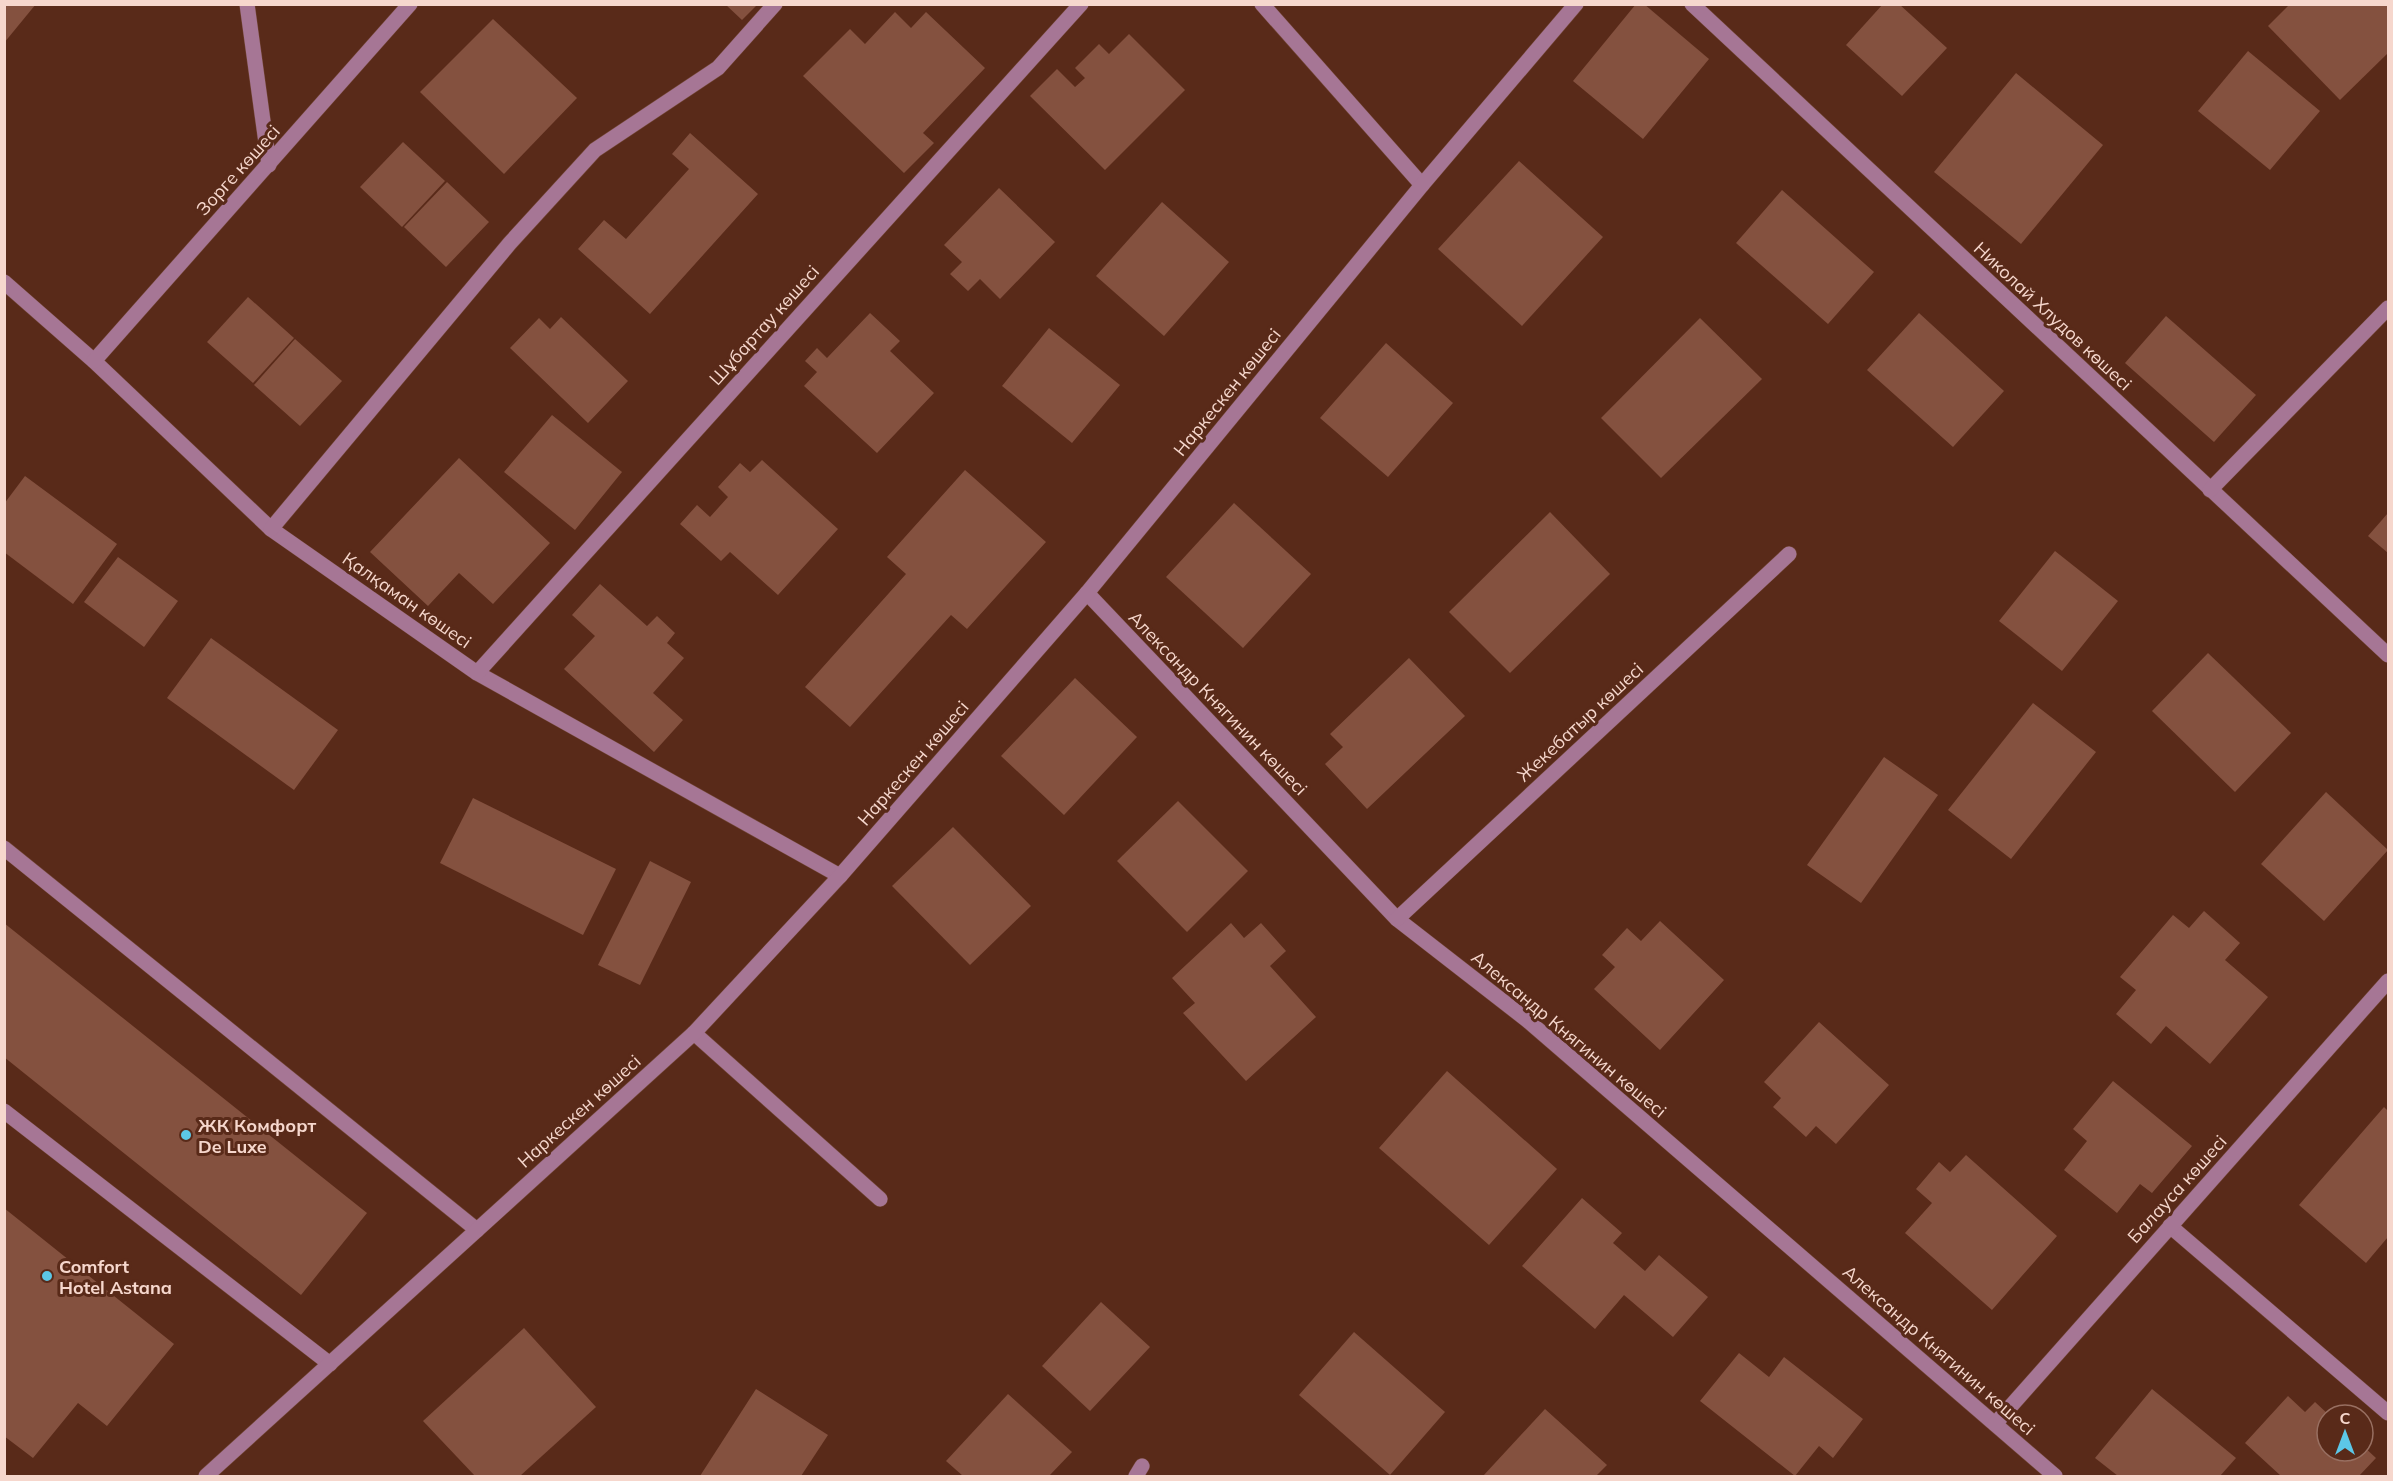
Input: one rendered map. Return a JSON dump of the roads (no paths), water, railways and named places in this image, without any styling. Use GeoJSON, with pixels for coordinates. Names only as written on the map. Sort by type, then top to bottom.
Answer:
{"type":"FeatureCollection","features":[{"type":"Feature","properties":{"kind":"street"},"geometry":{"type":"LineString","coordinates":[[247,4],[269,165]]}},
{"type":"Feature","properties":{"kind":"street","name":"Зорге көшесі"},"geometry":{"type":"LineString","coordinates":[[94,361],[410,4]]}},
{"type":"Feature","properties":{"kind":"street"},"geometry":{"type":"LineString","coordinates":[[271,529],[510,243],[595,150],[718,69],[775,4]]}},
{"type":"Feature","properties":{"kind":"street","name":"Шұбартау көшесі"},"geometry":{"type":"LineString","coordinates":[[477,673],[1081,4]]}},
{"type":"Feature","properties":{"kind":"street"},"geometry":{"type":"LineString","coordinates":[[1262,4],[1422,185]]}},
{"type":"Feature","properties":{"kind":"street","name":"Наркескен көшесі"},"geometry":{"type":"LineString","coordinates":[[206,1476],[694,1033],[840,876],[1087,593],[1422,185],[1576,4]]}},
{"type":"Feature","properties":{"kind":"street","name":"Николай Хлудов көшесі"},"geometry":{"type":"LineString","coordinates":[[1692,4],[2388,655]]}},
{"type":"Feature","properties":{"kind":"street","name":"Қалқаман көшесі"},"geometry":{"type":"LineString","coordinates":[[4,282],[94,361],[271,529],[477,673],[840,876]]}},
{"type":"Feature","properties":{"kind":"street"},"geometry":{"type":"LineString","coordinates":[[2210,490],[2388,308]]}},
{"type":"Feature","properties":{"kind":"street","name":"Жекебатыр көшесі"},"geometry":{"type":"LineString","coordinates":[[1397,919],[1789,554]]}},
{"type":"Feature","properties":{"kind":"street","name":"Александр Княгинин көшесі"},"geometry":{"type":"LineString","coordinates":[[1087,593],[1397,919],[1527,1020],[2055,1476]]}},
{"type":"Feature","properties":{"kind":"street"},"geometry":{"type":"LineString","coordinates":[[4,848],[477,1230]]}},
{"type":"Feature","properties":{"kind":"street","name":"Балауса көшесі"},"geometry":{"type":"LineString","coordinates":[[1995,1424],[2388,981]]}},
{"type":"Feature","properties":{"kind":"street"},"geometry":{"type":"LineString","coordinates":[[694,1033],[880,1199]]}},
{"type":"Feature","properties":{"kind":"street"},"geometry":{"type":"LineString","coordinates":[[4,1111],[330,1364]]}},
{"type":"Feature","properties":{"kind":"street"},"geometry":{"type":"LineString","coordinates":[[2169,1226],[2388,1413]]}},
{"type":"Feature","properties":{"kind":"place","name":"ЖК Комфорт De Luxe"},"geometry":{"type":"Point","coordinates":[186,1135]}},
{"type":"Feature","properties":{"kind":"place","name":"Comfort Hotel Astana"},"geometry":{"type":"Point","coordinates":[47,1276]}}]}
